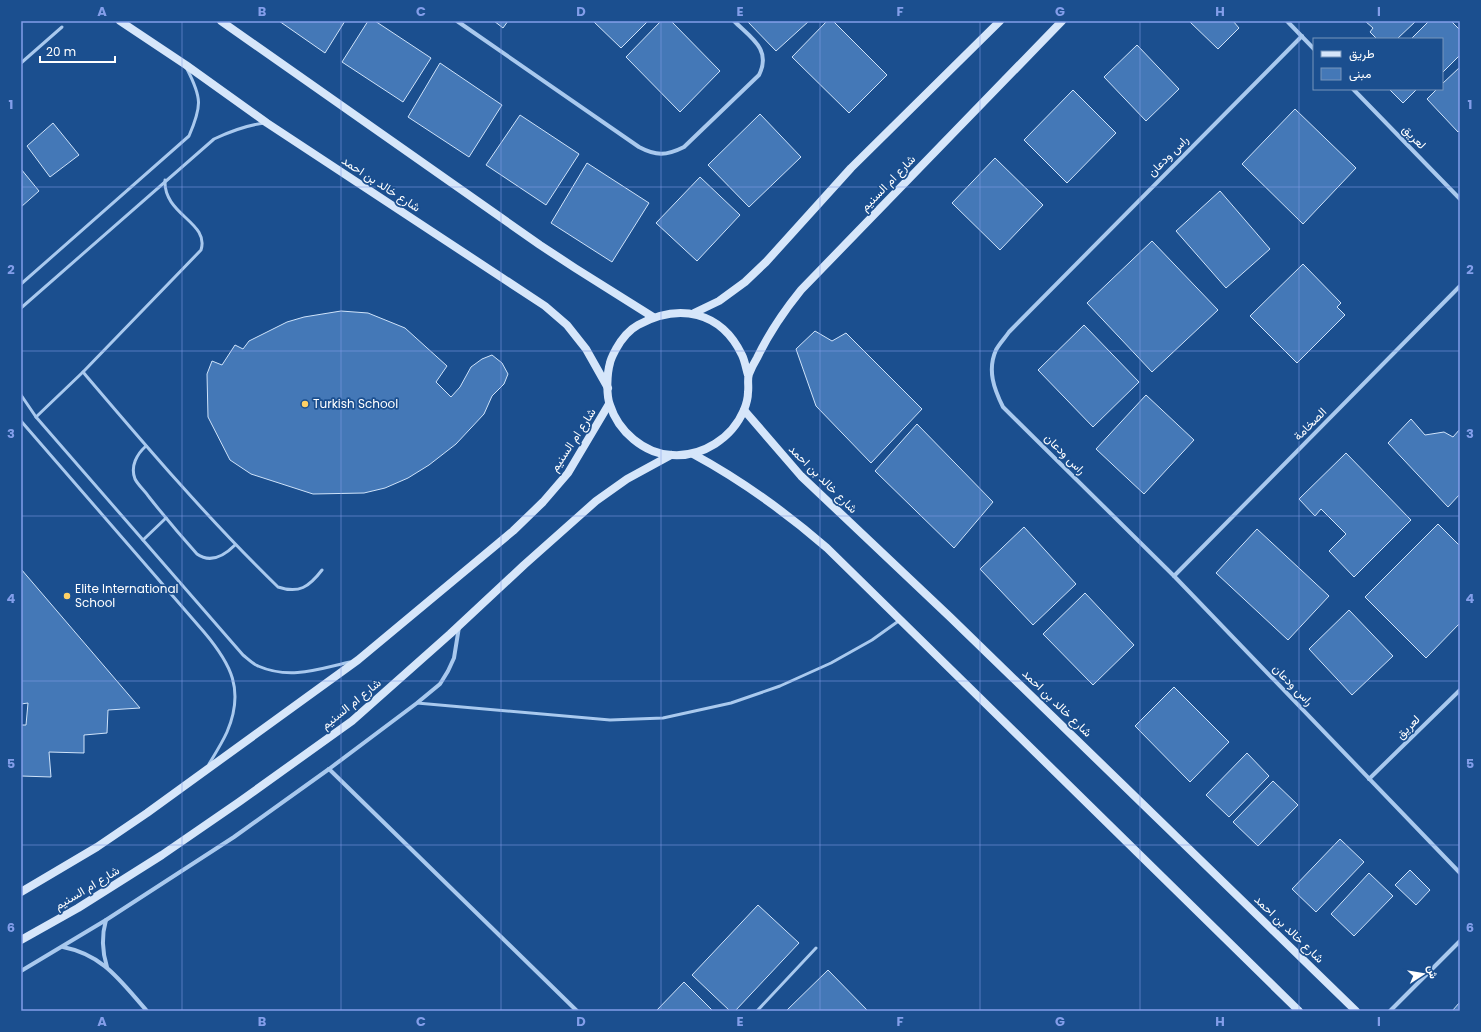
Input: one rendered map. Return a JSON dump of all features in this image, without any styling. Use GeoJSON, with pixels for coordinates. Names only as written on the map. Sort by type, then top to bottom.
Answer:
{"type":"FeatureCollection","features":[{"type":"Feature","properties":{"kind":"main road","name":"شارع خالد بن احمد"},"geometry":{"type":"LineString","coordinates":[[120,21],[186,65],[267,123],[545,306],[567,325],[586,349],[608,388]]}},
{"type":"Feature","properties":{"kind":"main road"},"geometry":{"type":"LineString","coordinates":[[220,21],[540,245],[653,317]]}},
{"type":"Feature","properties":{"kind":"main road"},"geometry":{"type":"LineString","coordinates":[[694,313],[719,301],[745,282],[766,262],[851,168],[1000,21]]}},
{"type":"Feature","properties":{"kind":"main road","name":"شارع ام السنيم"},"geometry":{"type":"LineString","coordinates":[[748,375],[764,343],[781,316],[801,290],[1062,21]]}},
{"type":"Feature","properties":{"kind":"main road"},"geometry":{"type":"LineString","coordinates":[[677,313],[694,313],[716,323],[733,339],[743,356],[748,375],[748,393],[744,410],[732,430],[715,445],[693,454],[671,455],[651,450],[632,439],[618,423],[609,404],[608,388],[610,362],[620,343],[634,327],[653,317],[677,313]]}},
{"type":"Feature","properties":{"kind":"main road","name":"شارع ام السنيم"},"geometry":{"type":"LineString","coordinates":[[21,892],[97,847],[205,772],[358,660],[513,531],[543,502],[568,473],[609,404]]}},
{"type":"Feature","properties":{"kind":"main road","name":"شارع خالد بن احمد"},"geometry":{"type":"LineString","coordinates":[[744,410],[801,476],[950,617],[1356,1011]]}},
{"type":"Feature","properties":{"kind":"main road"},"geometry":{"type":"LineString","coordinates":[[693,454],[741,481],[792,518],[826,548],[1299,1011]]}},
{"type":"Feature","properties":{"kind":"main road","name":"شارع ام السنيم"},"geometry":{"type":"LineString","coordinates":[[21,940],[85,904],[162,855],[352,721],[596,501],[627,479],[671,455]]}},
{"type":"Feature","properties":{"kind":"street"},"geometry":{"type":"LineString","coordinates":[[457,21],[639,147],[649,152],[661,154],[673,152],[684,147],[759,75],[764,61],[760,47],[734,21]]}},
{"type":"Feature","properties":{"kind":"street"},"geometry":{"type":"LineString","coordinates":[[1287,21],[1313,48]]}},
{"type":"Feature","properties":{"kind":"street","name":"راس ودعان"},"geometry":{"type":"LineString","coordinates":[[1302,36],[1009,332],[996,350],[991,369],[994,389],[1003,407],[1174,576],[1460,873]]}},
{"type":"Feature","properties":{"kind":"street","name":"لعريق"},"geometry":{"type":"LineString","coordinates":[[1354,90],[1460,199]]}},
{"type":"Feature","properties":{"kind":"street","name":"الصخامة"},"geometry":{"type":"LineString","coordinates":[[1174,576],[1460,286]]}},
{"type":"Feature","properties":{"kind":"street"},"geometry":{"type":"LineString","coordinates":[[21,972],[106,920],[234,837],[329,769],[440,684],[454,658],[459,625]]}},
{"type":"Feature","properties":{"kind":"street","name":"لعريق"},"geometry":{"type":"LineString","coordinates":[[1369,779],[1460,690]]}},
{"type":"Feature","properties":{"kind":"street"},"geometry":{"type":"LineString","coordinates":[[329,769],[577,1011]]}},
{"type":"Feature","properties":{"kind":"street"},"geometry":{"type":"LineString","coordinates":[[106,920],[102,944],[107,968]]}},
{"type":"Feature","properties":{"kind":"street"},"geometry":{"type":"LineString","coordinates":[[1390,1011],[1460,941]]}},
{"type":"Feature","properties":{"kind":"street"},"geometry":{"type":"LineString","coordinates":[[62,947],[86,954],[97,960],[107,968],[147,1011]]}},
{"type":"Feature","properties":{"kind":"lane"},"geometry":{"type":"LineString","coordinates":[[21,63],[62,27]]}},
{"type":"Feature","properties":{"kind":"lane"},"geometry":{"type":"LineString","coordinates":[[21,284],[189,136],[198,116],[199,100],[195,84],[186,65]]}},
{"type":"Feature","properties":{"kind":"lane"},"geometry":{"type":"LineString","coordinates":[[21,308],[165,180],[214,139],[231,130],[249,125],[267,123]]}},
{"type":"Feature","properties":{"kind":"lane"},"geometry":{"type":"LineString","coordinates":[[36,416],[82,372],[201,250],[203,246],[200,232],[196,226],[174,207],[170,201],[165,186],[165,180]]}},
{"type":"Feature","properties":{"kind":"lane"},"geometry":{"type":"LineString","coordinates":[[82,372],[235,545],[278,587],[296,590],[309,585],[322,570]]}},
{"type":"Feature","properties":{"kind":"lane"},"geometry":{"type":"LineString","coordinates":[[21,395],[36,416],[243,655],[257,666],[278,673],[299,674],[358,660]]}},
{"type":"Feature","properties":{"kind":"lane"},"geometry":{"type":"LineString","coordinates":[[21,421],[204,632],[217,648],[229,667],[236,690],[235,710],[227,732],[205,772]]}},
{"type":"Feature","properties":{"kind":"lane"},"geometry":{"type":"LineString","coordinates":[[146,446],[140,451],[136,459],[134,469],[135,480],[197,554],[202,557],[212,559],[227,553],[235,545]]}},
{"type":"Feature","properties":{"kind":"lane"},"geometry":{"type":"LineString","coordinates":[[143,540],[166,518]]}},
{"type":"Feature","properties":{"kind":"lane"},"geometry":{"type":"LineString","coordinates":[[416,703],[610,720],[663,718],[731,703],[780,686],[831,663],[865,644],[900,620]]}},
{"type":"Feature","properties":{"kind":"lane"},"geometry":{"type":"LineString","coordinates":[[757,1011],[816,948]]}},
{"type":"Feature","properties":{"kind":"building"},"geometry":{"type":"Polygon","coordinates":[[[279,21],[345,21],[325,53],[279,21]]]}},
{"type":"Feature","properties":{"kind":"building"},"geometry":{"type":"Polygon","coordinates":[[[368,21],[375,21],[431,58],[403,102],[342,62],[368,21]]]}},
{"type":"Feature","properties":{"kind":"building"},"geometry":{"type":"Polygon","coordinates":[[[494,21],[508,21],[503,28],[494,21]]]}},
{"type":"Feature","properties":{"kind":"building"},"geometry":{"type":"Polygon","coordinates":[[[593,21],[648,21],[621,48],[593,21]]]}},
{"type":"Feature","properties":{"kind":"building"},"geometry":{"type":"Polygon","coordinates":[[[661,21],[671,21],[720,71],[680,112],[626,57],[661,21]]]}},
{"type":"Feature","properties":{"kind":"building"},"geometry":{"type":"Polygon","coordinates":[[[747,21],[809,21],[776,51],[747,21]]]}},
{"type":"Feature","properties":{"kind":"building"},"geometry":{"type":"Polygon","coordinates":[[[827,21],[833,21],[887,75],[849,113],[792,57],[827,21]]]}},
{"type":"Feature","properties":{"kind":"building"},"geometry":{"type":"Polygon","coordinates":[[[1189,21],[1233,21],[1239,28],[1218,49],[1189,21]]]}},
{"type":"Feature","properties":{"kind":"building"},"geometry":{"type":"Polygon","coordinates":[[[1365,21],[1416,21],[1398,38],[1376,38],[1370,32],[1373,28],[1365,21]]]}},
{"type":"Feature","properties":{"kind":"building"},"geometry":{"type":"Polygon","coordinates":[[[1429,21],[1451,21],[1460,30],[1460,55],[1443,72],[1443,38],[1412,38],[1429,21]]]}},
{"type":"Feature","properties":{"kind":"building"},"geometry":{"type":"Polygon","coordinates":[[[1137,45],[1179,89],[1146,121],[1104,77],[1137,45]]]}},
{"type":"Feature","properties":{"kind":"building"},"geometry":{"type":"Polygon","coordinates":[[[440,63],[502,105],[469,157],[408,117],[440,63]]]}},
{"type":"Feature","properties":{"kind":"building"},"geometry":{"type":"Polygon","coordinates":[[[1460,67],[1460,130],[1458,132],[1427,99],[1436,90],[1443,90],[1443,83],[1460,67]]]}},
{"type":"Feature","properties":{"kind":"building"},"geometry":{"type":"Polygon","coordinates":[[[1073,90],[1116,133],[1067,183],[1024,140],[1073,90]]]}},
{"type":"Feature","properties":{"kind":"building"},"geometry":{"type":"Polygon","coordinates":[[[1390,90],[1416,90],[1403,103],[1390,90]]]}},
{"type":"Feature","properties":{"kind":"building"},"geometry":{"type":"Polygon","coordinates":[[[1295,109],[1356,168],[1303,224],[1242,164],[1295,109]]]}},
{"type":"Feature","properties":{"kind":"building"},"geometry":{"type":"Polygon","coordinates":[[[760,114],[801,157],[749,207],[708,165],[760,114]]]}},
{"type":"Feature","properties":{"kind":"building"},"geometry":{"type":"Polygon","coordinates":[[[520,115],[579,154],[546,205],[486,165],[520,115]]]}},
{"type":"Feature","properties":{"kind":"building"},"geometry":{"type":"Polygon","coordinates":[[[53,123],[79,155],[50,177],[27,146],[53,123]]]}},
{"type":"Feature","properties":{"kind":"building"},"geometry":{"type":"Polygon","coordinates":[[[995,158],[1043,205],[1000,250],[952,203],[995,158]]]}},
{"type":"Feature","properties":{"kind":"building"},"geometry":{"type":"Polygon","coordinates":[[[587,163],[649,203],[612,262],[551,223],[587,163]]]}},
{"type":"Feature","properties":{"kind":"building"},"geometry":{"type":"Polygon","coordinates":[[[21,169],[39,191],[21,207],[21,169]]]}},
{"type":"Feature","properties":{"kind":"building"},"geometry":{"type":"Polygon","coordinates":[[[700,177],[740,215],[697,261],[656,223],[700,177]]]}},
{"type":"Feature","properties":{"kind":"building"},"geometry":{"type":"Polygon","coordinates":[[[1220,191],[1270,249],[1226,288],[1176,231],[1220,191]]]}},
{"type":"Feature","properties":{"kind":"building"},"geometry":{"type":"Polygon","coordinates":[[[1152,241],[1218,310],[1152,372],[1087,303],[1152,241]]]}},
{"type":"Feature","properties":{"kind":"building"},"geometry":{"type":"Polygon","coordinates":[[[1303,264],[1341,303],[1337,307],[1345,315],[1297,363],[1250,316],[1303,264]]]}},
{"type":"Feature","properties":{"kind":"building"},"geometry":{"type":"Polygon","coordinates":[[[341,311],[368,313],[405,328],[447,366],[436,382],[451,397],[460,387],[471,367],[482,359],[492,355],[502,363],[508,374],[504,384],[492,396],[484,414],[456,444],[429,465],[408,478],[385,488],[364,493],[313,494],[251,474],[230,460],[208,417],[207,374],[212,361],[222,365],[235,345],[243,349],[249,341],[287,322],[304,317],[341,311]]]}},
{"type":"Feature","properties":{"kind":"building"},"geometry":{"type":"Polygon","coordinates":[[[1084,325],[1139,382],[1093,427],[1038,370],[1084,325]]]}},
{"type":"Feature","properties":{"kind":"building"},"geometry":{"type":"Polygon","coordinates":[[[815,331],[832,341],[846,333],[922,409],[871,463],[816,406],[796,349],[815,331]]]}},
{"type":"Feature","properties":{"kind":"building"},"geometry":{"type":"Polygon","coordinates":[[[1146,395],[1194,440],[1144,494],[1096,449],[1146,395]]]}},
{"type":"Feature","properties":{"kind":"building"},"geometry":{"type":"Polygon","coordinates":[[[1411,419],[1425,435],[1444,432],[1453,437],[1460,429],[1460,494],[1448,507],[1388,443],[1411,419]]]}},
{"type":"Feature","properties":{"kind":"building"},"geometry":{"type":"Polygon","coordinates":[[[917,424],[993,502],[954,548],[875,471],[917,424]]]}},
{"type":"Feature","properties":{"kind":"building"},"geometry":{"type":"Polygon","coordinates":[[[1346,453],[1411,520],[1354,577],[1329,551],[1346,534],[1321,509],[1315,516],[1299,499],[1346,453]]]}},
{"type":"Feature","properties":{"kind":"building"},"geometry":{"type":"Polygon","coordinates":[[[1438,524],[1460,546],[1460,623],[1426,658],[1365,597],[1438,524]]]}},
{"type":"Feature","properties":{"kind":"building"},"geometry":{"type":"Polygon","coordinates":[[[1024,527],[1076,584],[1033,625],[980,569],[1024,527]]]}},
{"type":"Feature","properties":{"kind":"building"},"geometry":{"type":"Polygon","coordinates":[[[1257,529],[1329,596],[1288,640],[1216,573],[1257,529]]]}},
{"type":"Feature","properties":{"kind":"building"},"geometry":{"type":"Polygon","coordinates":[[[21,569],[140,708],[108,710],[107,733],[84,735],[84,753],[49,752],[51,777],[21,776],[21,725],[26,725],[28,703],[21,704],[21,569]]]}},
{"type":"Feature","properties":{"kind":"building"},"geometry":{"type":"Polygon","coordinates":[[[1085,593],[1134,645],[1093,685],[1043,634],[1085,593]]]}},
{"type":"Feature","properties":{"kind":"building"},"geometry":{"type":"Polygon","coordinates":[[[1349,610],[1393,656],[1352,695],[1309,649],[1349,610]]]}},
{"type":"Feature","properties":{"kind":"building"},"geometry":{"type":"Polygon","coordinates":[[[1174,687],[1229,742],[1190,782],[1135,726],[1174,687]]]}},
{"type":"Feature","properties":{"kind":"building"},"geometry":{"type":"Polygon","coordinates":[[[1247,753],[1269,776],[1229,817],[1206,795],[1247,753]]]}},
{"type":"Feature","properties":{"kind":"building"},"geometry":{"type":"Polygon","coordinates":[[[1273,781],[1298,805],[1258,846],[1233,822],[1273,781]]]}},
{"type":"Feature","properties":{"kind":"building"},"geometry":{"type":"Polygon","coordinates":[[[1340,839],[1364,862],[1316,912],[1292,889],[1340,839]]]}},
{"type":"Feature","properties":{"kind":"building"},"geometry":{"type":"Polygon","coordinates":[[[1410,870],[1430,890],[1416,905],[1395,885],[1410,870]]]}},
{"type":"Feature","properties":{"kind":"building"},"geometry":{"type":"Polygon","coordinates":[[[1369,873],[1393,896],[1354,936],[1331,914],[1369,873]]]}},
{"type":"Feature","properties":{"kind":"building"},"geometry":{"type":"Polygon","coordinates":[[[758,905],[799,943],[735,1011],[730,1011],[692,975],[758,905]]]}},
{"type":"Feature","properties":{"kind":"building"},"geometry":{"type":"Polygon","coordinates":[[[828,970],[868,1011],[786,1011],[828,970]]]}},
{"type":"Feature","properties":{"kind":"building"},"geometry":{"type":"Polygon","coordinates":[[[684,982],[713,1011],[656,1011],[684,982]]]}},
{"type":"Feature","properties":{"kind":"building"},"geometry":{"type":"Polygon","coordinates":[[[1460,1002],[1460,1011],[1452,1011],[1460,1002]]]}},
{"type":"Feature","properties":{"kind":"place","name":"Turkish School"},"geometry":{"type":"Point","coordinates":[305,404]}},
{"type":"Feature","properties":{"kind":"place","name":"Elite International School"},"geometry":{"type":"Point","coordinates":[67,596]}}]}
